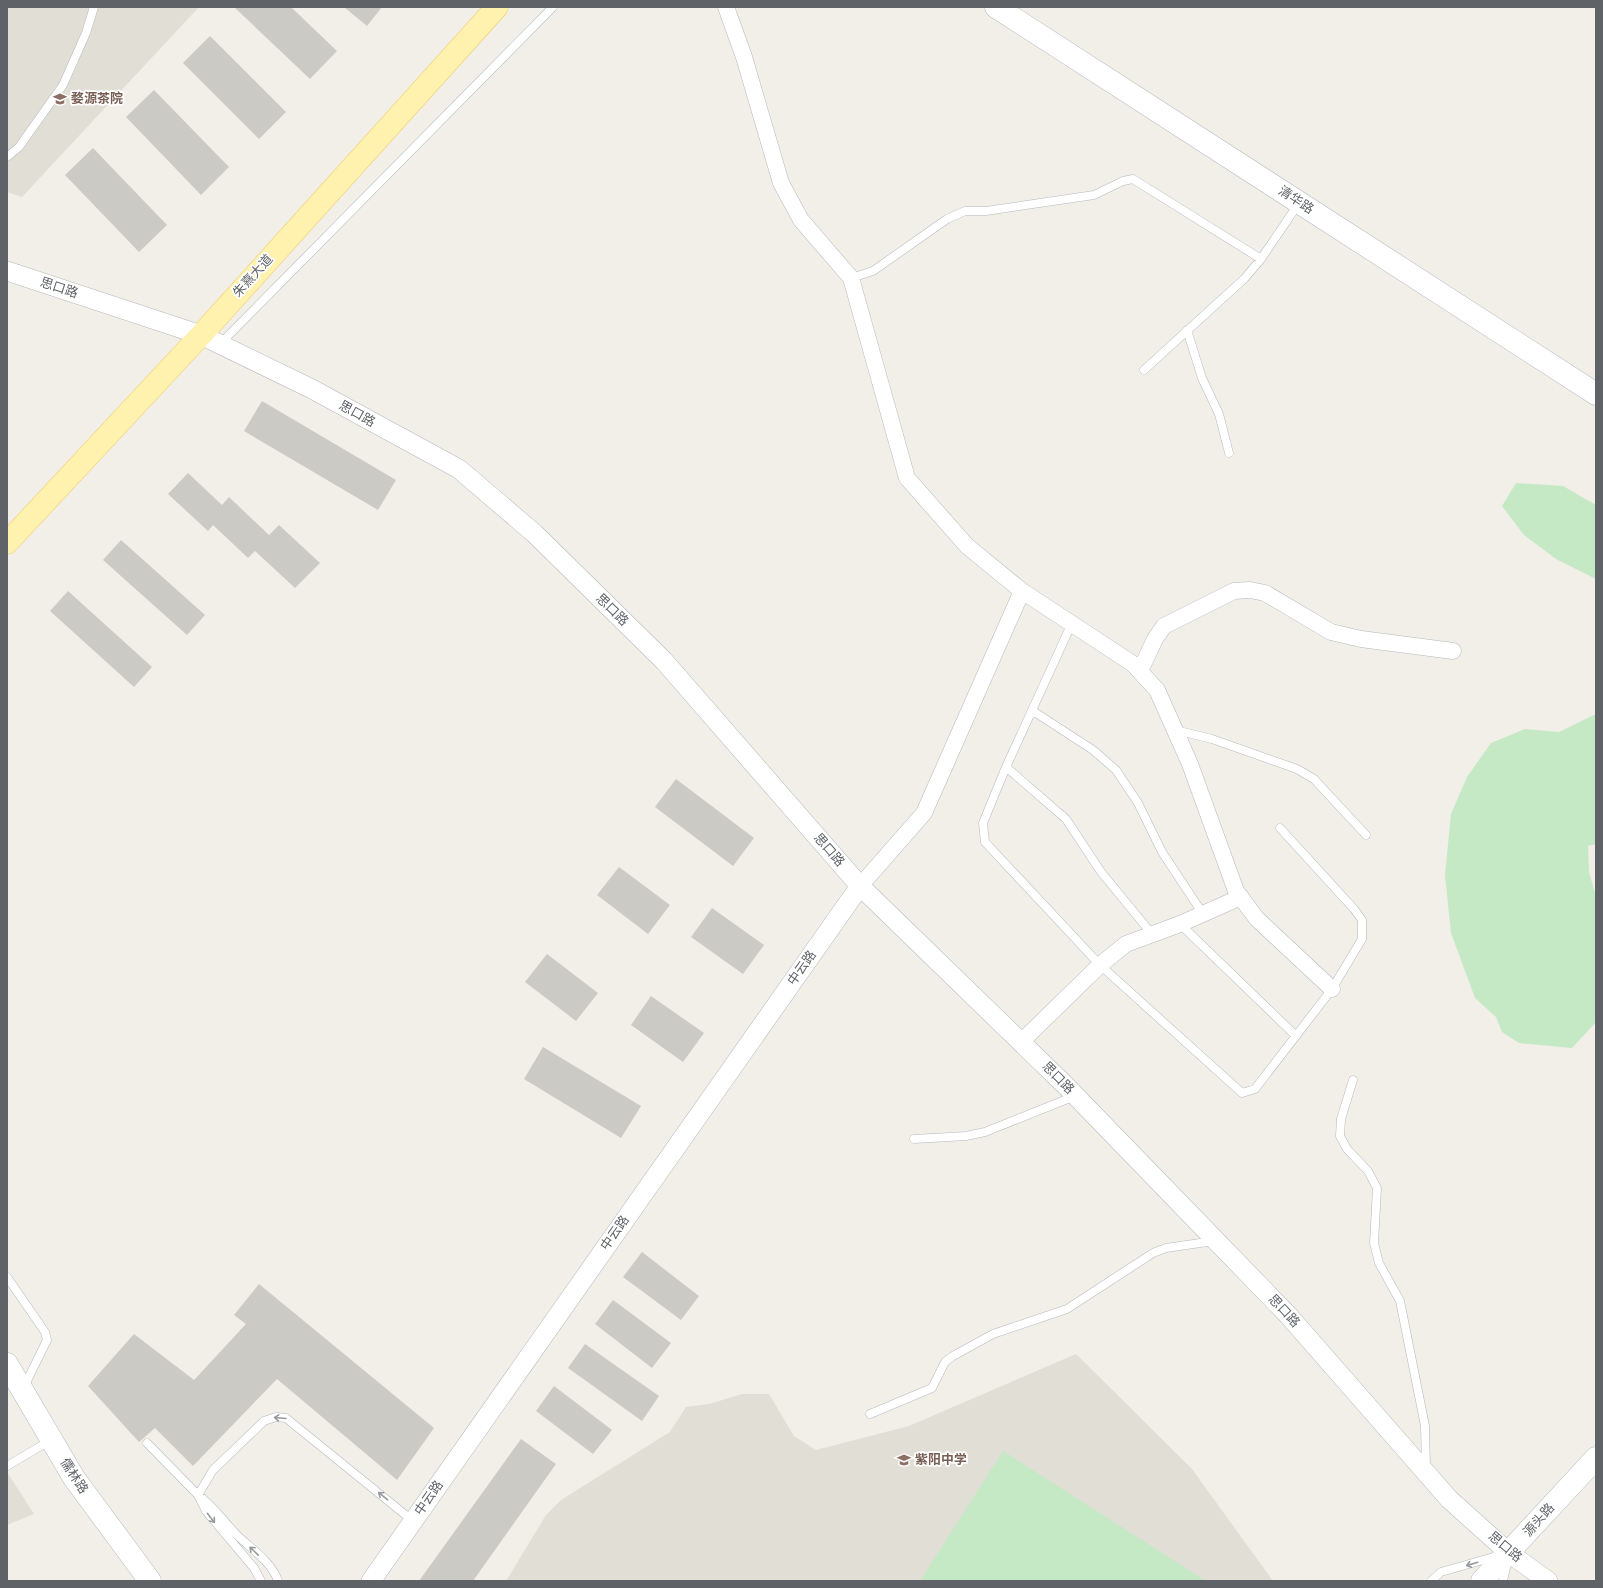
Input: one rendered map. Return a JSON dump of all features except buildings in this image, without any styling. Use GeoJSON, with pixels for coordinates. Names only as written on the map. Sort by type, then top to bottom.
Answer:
{"type":"FeatureCollection","features":[{"type":"Feature","properties":{"kind":"main road","name":"朱熹大道"},"geometry":{"type":"LineString","coordinates":[[7,543],[201,335],[497,7]]}},
{"type":"Feature","properties":{"kind":"main road","name":"清华路"},"geometry":{"type":"LineString","coordinates":[[996,7],[1596,394]]}},
{"type":"Feature","properties":{"kind":"main road","name":"儒林路"},"geometry":{"type":"LineString","coordinates":[[7,1364],[74,1478],[150,1581]]}},
{"type":"Feature","properties":{"kind":"main road","name":"源头路"},"geometry":{"type":"LineString","coordinates":[[1482,1581],[1596,1458]]}},
{"type":"Feature","properties":{"kind":"street"},"geometry":{"type":"LineString","coordinates":[[726,7],[744,57],[781,183],[801,220],[851,278],[907,478],[968,546],[1022,591],[1133,664],[1157,690],[1190,764],[1236,891],[1257,919],[1332,989]]}},
{"type":"Feature","properties":{"kind":"street","name":"思口路"},"geometry":{"type":"LineString","coordinates":[[7,271],[201,335],[312,389],[459,470],[529,529],[664,661],[860,886],[1076,1096],[1288,1315],[1449,1499],[1509,1553],[1548,1581]]}},
{"type":"Feature","properties":{"kind":"street"},"geometry":{"type":"LineString","coordinates":[[1140,672],[1155,639],[1164,626],[1234,591],[1250,590],[1265,593],[1331,632],[1361,639],[1453,651]]}},
{"type":"Feature","properties":{"kind":"street"},"geometry":{"type":"LineString","coordinates":[[860,886],[924,813],[1022,591]]}},
{"type":"Feature","properties":{"kind":"street","name":"中云路"},"geometry":{"type":"LineString","coordinates":[[371,1581],[860,886]]}},
{"type":"Feature","properties":{"kind":"street"},"geometry":{"type":"LineString","coordinates":[[1021,1042],[1100,965],[1126,944],[1180,924],[1241,897]]}},
{"type":"Feature","properties":{"kind":"lane"},"geometry":{"type":"LineString","coordinates":[[7,157],[19,147],[63,85],[86,33],[94,7]]}},
{"type":"Feature","properties":{"kind":"lane"},"geometry":{"type":"LineString","coordinates":[[220,344],[553,7]]}},
{"type":"Feature","properties":{"kind":"lane"},"geometry":{"type":"LineString","coordinates":[[851,278],[873,271],[947,219],[966,211],[986,211],[1094,195],[1123,181],[1132,179],[1261,259]]}},
{"type":"Feature","properties":{"kind":"lane"},"geometry":{"type":"LineString","coordinates":[[1144,370],[1244,278],[1261,259],[1299,202]]}},
{"type":"Feature","properties":{"kind":"lane"},"geometry":{"type":"LineString","coordinates":[[1187,330],[1202,378],[1219,414],[1229,453]]}},
{"type":"Feature","properties":{"kind":"lane"},"geometry":{"type":"LineString","coordinates":[[1072,623],[1033,711],[1006,767],[983,823],[985,842],[1100,965],[1242,1093],[1254,1089],[1296,1036],[1332,989],[1362,939],[1362,920],[1354,909],[1280,828]]}},
{"type":"Feature","properties":{"kind":"lane"},"geometry":{"type":"LineString","coordinates":[[1033,711],[1093,750],[1116,770],[1138,803],[1162,852],[1203,914]]}},
{"type":"Feature","properties":{"kind":"lane"},"geometry":{"type":"LineString","coordinates":[[1175,730],[1212,739],[1296,769],[1314,779],[1366,834]]}},
{"type":"Feature","properties":{"kind":"lane"},"geometry":{"type":"LineString","coordinates":[[1006,767],[1066,819],[1101,872],[1152,934]]}},
{"type":"Feature","properties":{"kind":"lane"},"geometry":{"type":"LineString","coordinates":[[1180,924],[1296,1036]]}},
{"type":"Feature","properties":{"kind":"lane"},"geometry":{"type":"LineString","coordinates":[[1353,1080],[1341,1119],[1340,1136],[1347,1149],[1368,1171],[1377,1188],[1374,1243],[1379,1263],[1400,1301],[1425,1426],[1427,1473]]}},
{"type":"Feature","properties":{"kind":"lane"},"geometry":{"type":"LineString","coordinates":[[914,1139],[966,1136],[985,1132],[1076,1096]]}},
{"type":"Feature","properties":{"kind":"lane"},"geometry":{"type":"LineString","coordinates":[[870,1414],[932,1388],[945,1362],[953,1356],[993,1334],[1068,1309],[1153,1253],[1166,1248],[1216,1241]]}},
{"type":"Feature","properties":{"kind":"lane"},"geometry":{"type":"LineString","coordinates":[[7,1277],[44,1332],[47,1340],[22,1390]]}},
{"type":"Feature","properties":{"kind":"lane"},"geometry":{"type":"LineString","coordinates":[[198,1495],[213,1470],[264,1421],[276,1417],[286,1418],[413,1521]]}},
{"type":"Feature","properties":{"kind":"lane"},"geometry":{"type":"LineString","coordinates":[[7,1466],[51,1439]]}},
{"type":"Feature","properties":{"kind":"lane"},"geometry":{"type":"LineString","coordinates":[[147,1443],[198,1495],[205,1499],[237,1535],[270,1567],[278,1581]]}},
{"type":"Feature","properties":{"kind":"lane"},"geometry":{"type":"LineString","coordinates":[[198,1495],[206,1511],[254,1568],[261,1581]]}},
{"type":"Feature","properties":{"kind":"lane"},"geometry":{"type":"LineString","coordinates":[[1431,1581],[1441,1572],[1509,1553],[1503,1581]]}},
{"type":"Feature","properties":{"kind":"shaded area","name":"婺源茶院"},"geometry":{"type":"Polygon","coordinates":[[[7,7],[199,7],[22,197],[7,192],[7,7]]]}},
{"type":"Feature","properties":{"kind":"shaded area","name":"紫阳中学"},"geometry":{"type":"Polygon","coordinates":[[[1076,1354],[1192,1469],[1273,1581],[506,1581],[546,1515],[561,1500],[670,1432],[686,1407],[709,1404],[742,1394],[769,1394],[794,1436],[816,1450],[909,1426],[1076,1354]]]}},
{"type":"Feature","properties":{"kind":"shaded area"},"geometry":{"type":"Polygon","coordinates":[[[7,1472],[34,1514],[7,1525],[7,1472]]]}},
{"type":"Feature","properties":{"kind":"green space"},"geometry":{"type":"Polygon","coordinates":[[[1516,483],[1563,486],[1596,505],[1596,579],[1556,559],[1524,535],[1502,506],[1516,483]]]}},
{"type":"Feature","properties":{"kind":"green space"},"geometry":{"type":"Polygon","coordinates":[[[1596,714],[1596,844],[1588,846],[1589,872],[1596,896],[1596,1022],[1572,1048],[1519,1043],[1502,1032],[1496,1017],[1475,998],[1451,933],[1445,875],[1451,814],[1467,777],[1491,743],[1525,729],[1559,732],[1596,714]]]}},
{"type":"Feature","properties":{"kind":"green space"},"geometry":{"type":"Polygon","coordinates":[[[1003,1451],[1206,1581],[920,1581],[1003,1451]]]}},
{"type":"Feature","properties":{"kind":"place","name":"婺源茶院"},"geometry":{"type":"Point","coordinates":[60,99]}},
{"type":"Feature","properties":{"kind":"place","name":"紫阳中学"},"geometry":{"type":"Point","coordinates":[904,1460]}}]}
